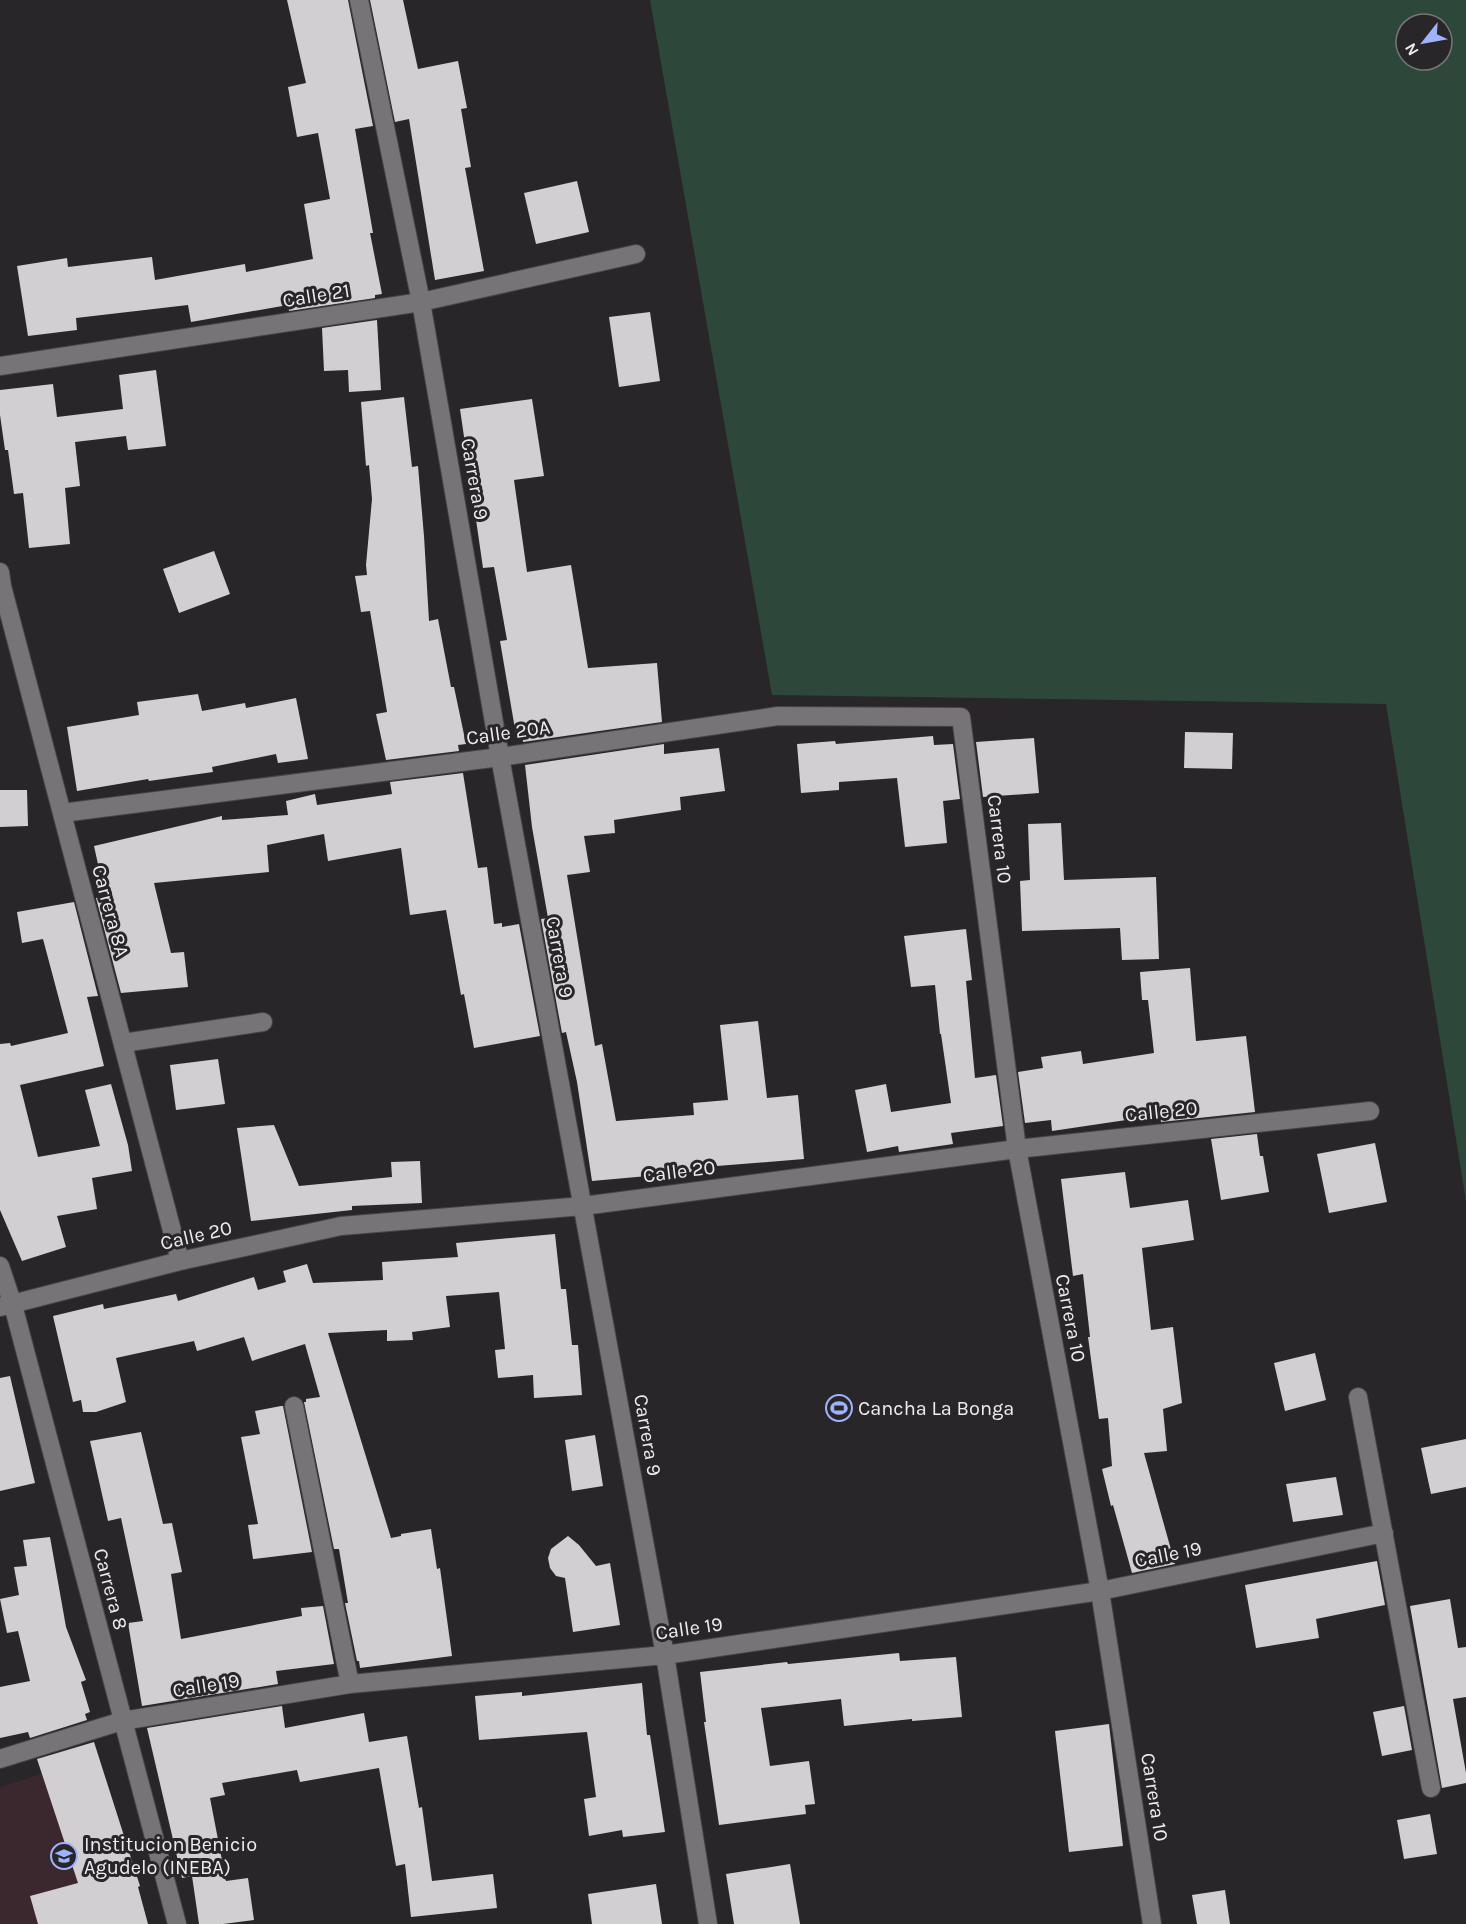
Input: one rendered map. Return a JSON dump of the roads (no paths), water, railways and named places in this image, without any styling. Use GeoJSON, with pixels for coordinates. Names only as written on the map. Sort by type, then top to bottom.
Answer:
{"type":"FeatureCollection","features":[{"type":"Feature","properties":{"kind":"street","name":"Carrera 9"},"geometry":{"type":"LineString","coordinates":[[359,0],[421,302],[500,757],[665,1655],[708,1924]]}},
{"type":"Feature","properties":{"kind":"street","name":"Calle 21"},"geometry":{"type":"LineString","coordinates":[[0,366],[421,302],[636,255]]}},
{"type":"Feature","properties":{"kind":"street","name":"Carrera 8A"},"geometry":{"type":"LineString","coordinates":[[0,572],[180,1261]]}},
{"type":"Feature","properties":{"kind":"street","name":"Calle 20A"},"geometry":{"type":"LineString","coordinates":[[62,813],[500,757],[778,716],[961,717]]}},
{"type":"Feature","properties":{"kind":"street","name":"Carrera 10"},"geometry":{"type":"LineString","coordinates":[[961,717],[1017,1149],[1100,1591],[1152,1924]]}},
{"type":"Feature","properties":{"kind":"street"},"geometry":{"type":"LineString","coordinates":[[123,1043],[263,1022]]}},
{"type":"Feature","properties":{"kind":"street","name":"Calle 20"},"geometry":{"type":"LineString","coordinates":[[6,1306],[180,1261],[341,1227],[583,1206],[1017,1149],[1370,1111]]}},
{"type":"Feature","properties":{"kind":"street","name":"Carrera 8"},"geometry":{"type":"LineString","coordinates":[[0,1266],[6,1306],[177,1924]]}},
{"type":"Feature","properties":{"kind":"street"},"geometry":{"type":"LineString","coordinates":[[1358,1396],[1431,1788]]}},
{"type":"Feature","properties":{"kind":"street"},"geometry":{"type":"LineString","coordinates":[[294,1406],[350,1684]]}},
{"type":"Feature","properties":{"kind":"street","name":"Calle 19"},"geometry":{"type":"LineString","coordinates":[[0,1759],[122,1721],[350,1684],[665,1655],[1100,1591],[1384,1533]]}},
{"type":"Feature","properties":{"kind":"place","name":"Cancha La Bonga"},"geometry":{"type":"Point","coordinates":[839,1408]}},
{"type":"Feature","properties":{"kind":"place","name":"Institucion Benicio Agudelo (INEBA)"},"geometry":{"type":"Point","coordinates":[64,1856]}}]}
